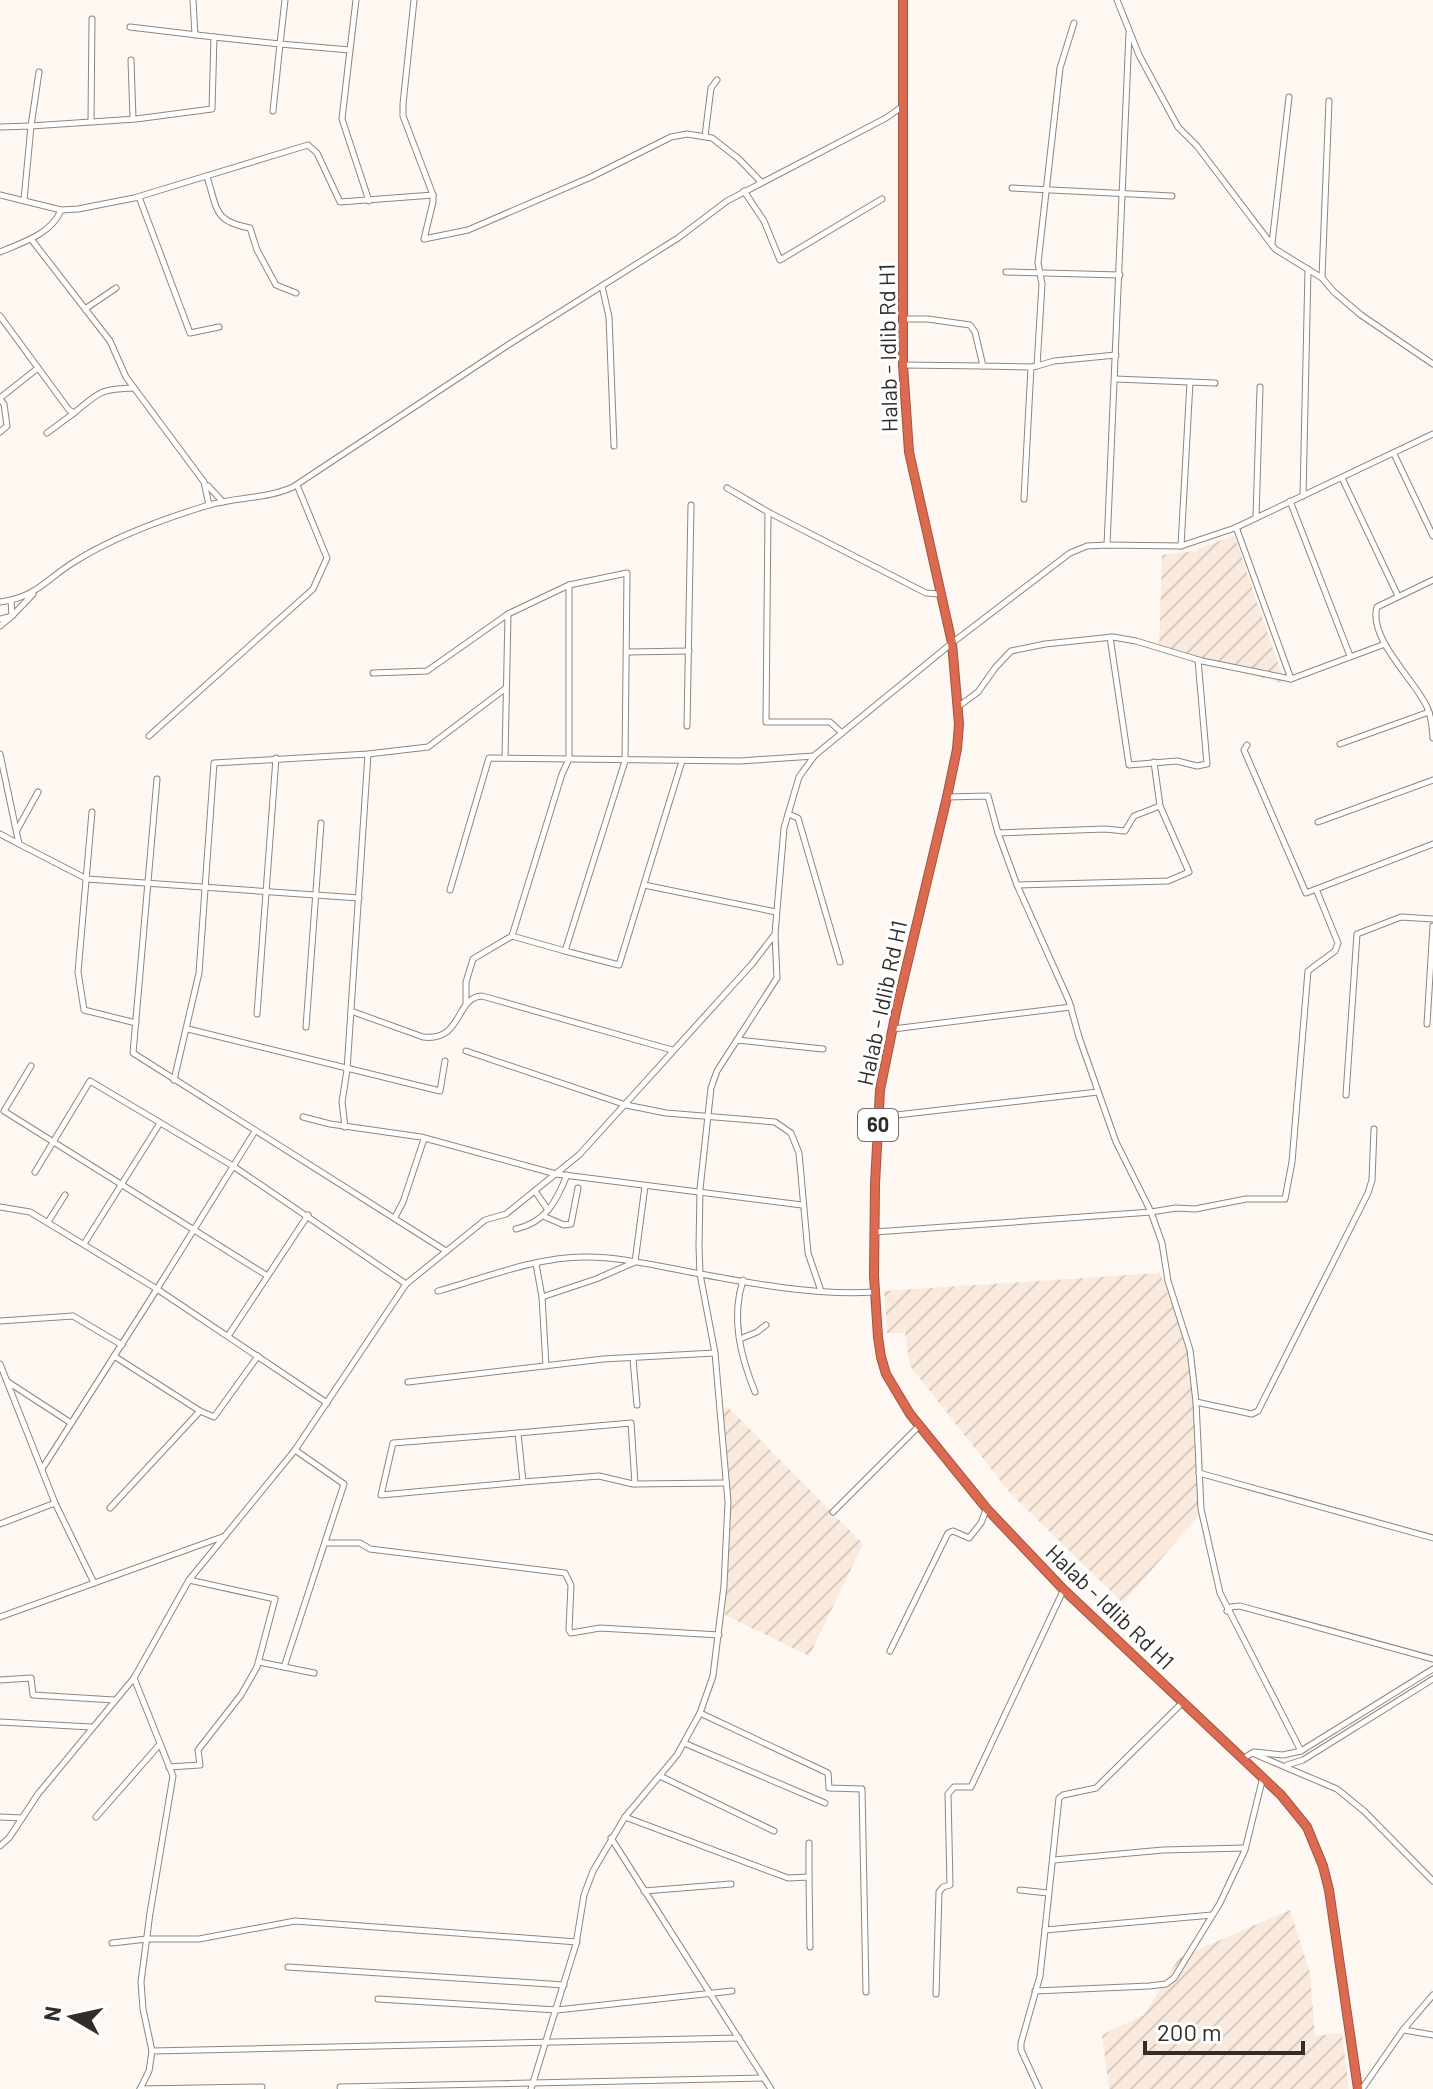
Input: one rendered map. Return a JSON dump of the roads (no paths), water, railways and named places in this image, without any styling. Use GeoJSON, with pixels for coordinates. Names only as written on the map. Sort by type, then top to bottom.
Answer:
{"type":"FeatureCollection","features":[{"type":"Feature","properties":{"kind":"highway","name":"Halab - Idlib Rd H1"},"geometry":{"type":"LineString","coordinates":[[903,0],[903,365],[909,452],[952,643],[959,706],[957,749],[880,1090],[874,1292],[878,1337],[886,1374],[920,1426],[987,1509],[1064,1590],[1183,1702],[1248,1755],[1263,1777],[1301,1819],[1316,1844],[1329,1890],[1360,2089]]}},
{"type":"Feature","properties":{"kind":"street"},"geometry":{"type":"LineString","coordinates":[[193,0],[195,35]]}},
{"type":"Feature","properties":{"kind":"street"},"geometry":{"type":"LineString","coordinates":[[273,111],[285,0]]}},
{"type":"Feature","properties":{"kind":"street"},"geometry":{"type":"LineString","coordinates":[[356,0],[342,119],[369,201]]}},
{"type":"Feature","properties":{"kind":"street"},"geometry":{"type":"LineString","coordinates":[[414,0],[403,116],[433,195],[423,235],[427,239],[468,230],[591,177],[671,137],[687,134],[712,138],[739,159],[761,182]]}},
{"type":"Feature","properties":{"kind":"street"},"geometry":{"type":"LineString","coordinates":[[1117,0],[1129,33],[1178,127],[1197,146],[1275,249],[1322,278],[1361,315],[1433,364]]}},
{"type":"Feature","properties":{"kind":"street"},"geometry":{"type":"LineString","coordinates":[[91,121],[92,19]]}},
{"type":"Feature","properties":{"kind":"street"},"geometry":{"type":"LineString","coordinates":[[1024,499],[1042,284],[1038,263],[1060,68],[1074,23]]}},
{"type":"Feature","properties":{"kind":"street"},"geometry":{"type":"LineString","coordinates":[[130,27],[350,50]]}},
{"type":"Feature","properties":{"kind":"street"},"geometry":{"type":"LineString","coordinates":[[1107,545],[1129,33]]}},
{"type":"Feature","properties":{"kind":"street"},"geometry":{"type":"LineString","coordinates":[[0,127],[133,119],[212,109],[214,37]]}},
{"type":"Feature","properties":{"kind":"street"},"geometry":{"type":"LineString","coordinates":[[131,60],[133,119]]}},
{"type":"Feature","properties":{"kind":"street"},"geometry":{"type":"LineString","coordinates":[[24,200],[39,72]]}},
{"type":"Feature","properties":{"kind":"street"},"geometry":{"type":"LineString","coordinates":[[705,136],[711,88],[717,80]]}},
{"type":"Feature","properties":{"kind":"street"},"geometry":{"type":"LineString","coordinates":[[1272,244],[1289,97]]}},
{"type":"Feature","properties":{"kind":"street"},"geometry":{"type":"LineString","coordinates":[[1322,278],[1329,101]]}},
{"type":"Feature","properties":{"kind":"street"},"geometry":{"type":"LineString","coordinates":[[0,626],[34,593],[74,562],[132,534],[209,505],[277,493],[297,485],[678,238],[744,191],[886,118],[904,105]]}},
{"type":"Feature","properties":{"kind":"street"},"geometry":{"type":"LineString","coordinates":[[0,195],[61,210],[139,197],[299,145],[308,145],[317,153],[340,202],[433,195]]}},
{"type":"Feature","properties":{"kind":"street"},"geometry":{"type":"LineString","coordinates":[[207,177],[220,216],[228,224],[250,228],[257,250],[276,285],[296,293]]}},
{"type":"Feature","properties":{"kind":"street"},"geometry":{"type":"LineString","coordinates":[[1012,188],[1172,196]]}},
{"type":"Feature","properties":{"kind":"street"},"geometry":{"type":"LineString","coordinates":[[744,191],[764,221],[780,260],[882,199]]}},
{"type":"Feature","properties":{"kind":"street"},"geometry":{"type":"LineString","coordinates":[[139,197],[190,333],[219,327]]}},
{"type":"Feature","properties":{"kind":"street"},"geometry":{"type":"LineString","coordinates":[[0,252],[31,239],[49,226],[61,210]]}},
{"type":"Feature","properties":{"kind":"street"},"geometry":{"type":"LineString","coordinates":[[31,239],[110,341],[134,388],[204,482],[223,502]]}},
{"type":"Feature","properties":{"kind":"street"},"geometry":{"type":"LineString","coordinates":[[1303,496],[1308,268]]}},
{"type":"Feature","properties":{"kind":"street"},"geometry":{"type":"LineString","coordinates":[[1006,272],[1120,275]]}},
{"type":"Feature","properties":{"kind":"street"},"geometry":{"type":"LineString","coordinates":[[602,286],[609,317],[614,446]]}},
{"type":"Feature","properties":{"kind":"street"},"geometry":{"type":"LineString","coordinates":[[85,309],[116,288]]}},
{"type":"Feature","properties":{"kind":"street"},"geometry":{"type":"LineString","coordinates":[[0,316],[74,413]]}},
{"type":"Feature","properties":{"kind":"street"},"geometry":{"type":"LineString","coordinates":[[904,319],[970,325],[975,332],[983,366]]}},
{"type":"Feature","properties":{"kind":"street"},"geometry":{"type":"LineString","coordinates":[[903,365],[1034,367],[1116,355]]}},
{"type":"Feature","properties":{"kind":"street"},"geometry":{"type":"LineString","coordinates":[[0,432],[7,426],[4,404],[0,399],[38,368]]}},
{"type":"Feature","properties":{"kind":"street"},"geometry":{"type":"LineString","coordinates":[[1115,379],[1215,383]]}},
{"type":"Feature","properties":{"kind":"street"},"geometry":{"type":"LineString","coordinates":[[1181,546],[1190,382]]}},
{"type":"Feature","properties":{"kind":"street"},"geometry":{"type":"LineString","coordinates":[[1256,518],[1260,387]]}},
{"type":"Feature","properties":{"kind":"street"},"geometry":{"type":"LineString","coordinates":[[47,433],[92,397],[107,389],[134,388]]}},
{"type":"Feature","properties":{"kind":"street"},"geometry":{"type":"LineString","coordinates":[[532,2086],[577,1942],[584,1895],[611,1838],[684,1743],[700,1713],[713,1676],[724,1586],[728,1502],[715,1353],[700,1274],[700,1193],[711,1088],[717,1071],[777,978],[776,912],[784,828],[799,777],[815,755],[952,643],[1070,553],[1087,546],[1181,546],[1236,527],[1433,434]]}},
{"type":"Feature","properties":{"kind":"street"},"geometry":{"type":"LineString","coordinates":[[1394,454],[1433,536]]}},
{"type":"Feature","properties":{"kind":"street"},"geometry":{"type":"LineString","coordinates":[[1342,478],[1398,596]]}},
{"type":"Feature","properties":{"kind":"street"},"geometry":{"type":"LineString","coordinates":[[204,482],[209,505]]}},
{"type":"Feature","properties":{"kind":"street"},"geometry":{"type":"LineString","coordinates":[[149,736],[313,589],[327,558],[297,485]]}},
{"type":"Feature","properties":{"kind":"street"},"geometry":{"type":"LineString","coordinates":[[727,488],[926,593],[941,594]]}},
{"type":"Feature","properties":{"kind":"street"},"geometry":{"type":"LineString","coordinates":[[1290,501],[1350,656]]}},
{"type":"Feature","properties":{"kind":"street"},"geometry":{"type":"LineString","coordinates":[[687,726],[691,505]]}},
{"type":"Feature","properties":{"kind":"street"},"geometry":{"type":"LineString","coordinates":[[768,512],[766,722],[830,722],[842,733]]}},
{"type":"Feature","properties":{"kind":"street"},"geometry":{"type":"LineString","coordinates":[[1236,527],[1291,679]]}},
{"type":"Feature","properties":{"kind":"street"},"geometry":{"type":"LineString","coordinates":[[373,673],[427,671],[508,614],[569,585],[627,573],[625,761],[565,951]]}},
{"type":"Feature","properties":{"kind":"street"},"geometry":{"type":"LineString","coordinates":[[1433,580],[1377,607],[1375,614],[1385,644],[1429,712],[1433,738]]}},
{"type":"Feature","properties":{"kind":"street"},"geometry":{"type":"LineString","coordinates":[[466,1004],[466,982],[473,959],[512,936],[569,759],[569,585]]}},
{"type":"Feature","properties":{"kind":"street"},"geometry":{"type":"LineString","coordinates":[[0,602],[34,593]]}},
{"type":"Feature","properties":{"kind":"street"},"geometry":{"type":"LineString","coordinates":[[11,600],[12,616]]}},
{"type":"Feature","properties":{"kind":"street"},"geometry":{"type":"LineString","coordinates":[[505,758],[508,614]]}},
{"type":"Feature","properties":{"kind":"street"},"geometry":{"type":"LineString","coordinates":[[0,619],[12,616]]}},
{"type":"Feature","properties":{"kind":"street"},"geometry":{"type":"LineString","coordinates":[[959,706],[978,692],[1002,659],[1016,648],[1110,637],[1136,641],[1198,660],[1291,679],[1385,644]]}},
{"type":"Feature","properties":{"kind":"street"},"geometry":{"type":"LineString","coordinates":[[1110,637],[1129,765],[1177,761],[1197,766],[1207,764],[1198,660]]}},
{"type":"Feature","properties":{"kind":"street"},"geometry":{"type":"LineString","coordinates":[[627,652],[689,651]]}},
{"type":"Feature","properties":{"kind":"street"},"geometry":{"type":"LineString","coordinates":[[174,1080],[199,973],[214,763],[368,754],[428,747],[506,688]]}},
{"type":"Feature","properties":{"kind":"street"},"geometry":{"type":"LineString","coordinates":[[1340,744],[1429,712]]}},
{"type":"Feature","properties":{"kind":"street"},"geometry":{"type":"LineString","coordinates":[[1247,745],[1244,750],[1306,893],[1433,844]]}},
{"type":"Feature","properties":{"kind":"street"},"geometry":{"type":"LineString","coordinates":[[0,754],[19,844]]}},
{"type":"Feature","properties":{"kind":"street"},"geometry":{"type":"LineString","coordinates":[[345,1127],[342,1102],[347,1070],[368,754]]}},
{"type":"Feature","properties":{"kind":"street"},"geometry":{"type":"LineString","coordinates":[[450,890],[489,758],[740,761],[815,755]]}},
{"type":"Feature","properties":{"kind":"street"},"geometry":{"type":"LineString","coordinates":[[257,1014],[276,758]]}},
{"type":"Feature","properties":{"kind":"street"},"geometry":{"type":"LineString","coordinates":[[512,936],[619,965],[682,761]]}},
{"type":"Feature","properties":{"kind":"street"},"geometry":{"type":"LineString","coordinates":[[1017,885],[1168,881],[1189,872],[1160,806],[1154,762]]}},
{"type":"Feature","properties":{"kind":"street"},"geometry":{"type":"LineString","coordinates":[[157,779],[133,1053],[446,1251]]}},
{"type":"Feature","properties":{"kind":"street"},"geometry":{"type":"LineString","coordinates":[[1318,822],[1433,780]]}},
{"type":"Feature","properties":{"kind":"street"},"geometry":{"type":"LineString","coordinates":[[17,831],[38,792]]}},
{"type":"Feature","properties":{"kind":"street"},"geometry":{"type":"LineString","coordinates":[[947,797],[988,796],[1017,885],[1071,1007],[1116,1142],[1151,1212],[1162,1243],[1168,1281],[1190,1350],[1202,1517],[1220,1593],[1301,1751]]}},
{"type":"Feature","properties":{"kind":"street"},"geometry":{"type":"LineString","coordinates":[[998,833],[1125,831],[1134,816],[1160,806]]}},
{"type":"Feature","properties":{"kind":"street"},"geometry":{"type":"LineString","coordinates":[[92,812],[78,972],[84,1010],[136,1023]]}},
{"type":"Feature","properties":{"kind":"street"},"geometry":{"type":"LineString","coordinates":[[788,814],[798,818],[840,962]]}},
{"type":"Feature","properties":{"kind":"street"},"geometry":{"type":"LineString","coordinates":[[306,1027],[321,823]]}},
{"type":"Feature","properties":{"kind":"street"},"geometry":{"type":"LineString","coordinates":[[0,834],[87,879],[359,898]]}},
{"type":"Feature","properties":{"kind":"street"},"geometry":{"type":"LineString","coordinates":[[644,885],[776,912]]}},
{"type":"Feature","properties":{"kind":"street"},"geometry":{"type":"LineString","coordinates":[[875,1232],[1195,1209],[1246,1199],[1285,1199],[1292,1162],[1308,971],[1335,951],[1338,943],[1316,889]]}},
{"type":"Feature","properties":{"kind":"street"},"geometry":{"type":"LineString","coordinates":[[1346,1095],[1357,934],[1401,917],[1433,919]]}},
{"type":"Feature","properties":{"kind":"street"},"geometry":{"type":"LineString","coordinates":[[1427,1024],[1433,926]]}},
{"type":"Feature","properties":{"kind":"street"},"geometry":{"type":"LineString","coordinates":[[0,1846],[134,1678],[189,1580],[295,1450],[406,1284],[485,1220],[506,1214],[579,1155],[752,964],[775,934]]}},
{"type":"Feature","properties":{"kind":"street"},"geometry":{"type":"LineString","coordinates":[[351,1011],[433,1038],[445,1034],[454,1026],[472,998],[482,996],[672,1050]]}},
{"type":"Feature","properties":{"kind":"street"},"geometry":{"type":"LineString","coordinates":[[893,1029],[1071,1007]]}},
{"type":"Feature","properties":{"kind":"street"},"geometry":{"type":"LineString","coordinates":[[188,1029],[440,1091],[445,1061]]}},
{"type":"Feature","properties":{"kind":"street"},"geometry":{"type":"LineString","coordinates":[[737,1040],[823,1049]]}},
{"type":"Feature","properties":{"kind":"street"},"geometry":{"type":"LineString","coordinates":[[466,1051],[626,1105],[666,1113],[775,1122],[791,1133],[799,1153],[808,1253],[821,1291]]}},
{"type":"Feature","properties":{"kind":"street"},"geometry":{"type":"LineString","coordinates":[[31,1066],[4,1111],[266,1275]]}},
{"type":"Feature","properties":{"kind":"street"},"geometry":{"type":"LineString","coordinates":[[35,1172],[90,1081],[233,1166],[406,1284]]}},
{"type":"Feature","properties":{"kind":"street"},"geometry":{"type":"LineString","coordinates":[[879,1117],[1098,1092]]}},
{"type":"Feature","properties":{"kind":"street"},"geometry":{"type":"LineString","coordinates":[[303,1117],[424,1139],[556,1174],[802,1205]]}},
{"type":"Feature","properties":{"kind":"street"},"geometry":{"type":"LineString","coordinates":[[84,1244],[160,1123]]}},
{"type":"Feature","properties":{"kind":"street"},"geometry":{"type":"LineString","coordinates":[[1196,1402],[1252,1414],[1258,1411],[1368,1193],[1372,1180],[1374,1129]]}},
{"type":"Feature","properties":{"kind":"street"},"geometry":{"type":"LineString","coordinates":[[42,1469],[255,1131]]}},
{"type":"Feature","properties":{"kind":"street"},"geometry":{"type":"LineString","coordinates":[[395,1217],[407,1192],[424,1139]]}},
{"type":"Feature","properties":{"kind":"street"},"geometry":{"type":"LineString","coordinates":[[516,1229],[534,1225],[557,1199],[567,1175]]}},
{"type":"Feature","properties":{"kind":"street"},"geometry":{"type":"LineString","coordinates":[[635,1262],[645,1186]]}},
{"type":"Feature","properties":{"kind":"street"},"geometry":{"type":"LineString","coordinates":[[535,1191],[545,1213],[564,1225],[571,1224],[578,1188]]}},
{"type":"Feature","properties":{"kind":"street"},"geometry":{"type":"LineString","coordinates":[[48,1222],[65,1195]]}},
{"type":"Feature","properties":{"kind":"street"},"geometry":{"type":"LineString","coordinates":[[0,1207],[30,1212],[48,1222],[157,1289],[327,1403]]}},
{"type":"Feature","properties":{"kind":"street"},"geometry":{"type":"LineString","coordinates":[[228,1336],[308,1215]]}},
{"type":"Feature","properties":{"kind":"street"},"geometry":{"type":"LineString","coordinates":[[438,1291],[559,1258],[587,1257],[841,1294],[874,1292]]}},
{"type":"Feature","properties":{"kind":"street"},"geometry":{"type":"LineString","coordinates":[[542,1297],[635,1262]]}},
{"type":"Feature","properties":{"kind":"street"},"geometry":{"type":"LineString","coordinates":[[536,1264],[542,1297],[546,1366]]}},
{"type":"Feature","properties":{"kind":"street"},"geometry":{"type":"LineString","coordinates":[[743,1280],[736,1300],[736,1327],[755,1392]]}},
{"type":"Feature","properties":{"kind":"street"},"geometry":{"type":"LineString","coordinates":[[0,1321],[73,1316],[122,1345]]}},
{"type":"Feature","properties":{"kind":"street"},"geometry":{"type":"LineString","coordinates":[[740,1339],[766,1325]]}},
{"type":"Feature","properties":{"kind":"street"},"geometry":{"type":"LineString","coordinates":[[408,1382],[603,1359],[715,1353]]}},
{"type":"Feature","properties":{"kind":"street"},"geometry":{"type":"LineString","coordinates":[[114,1356],[214,1417],[258,1356]]}},
{"type":"Feature","properties":{"kind":"street"},"geometry":{"type":"LineString","coordinates":[[633,1359],[637,1405]]}},
{"type":"Feature","properties":{"kind":"street"},"geometry":{"type":"LineString","coordinates":[[1,1369],[55,1503],[94,1583]]}},
{"type":"Feature","properties":{"kind":"street"},"geometry":{"type":"LineString","coordinates":[[7,1381],[71,1423]]}},
{"type":"Feature","properties":{"kind":"street"},"geometry":{"type":"LineString","coordinates":[[110,1508],[200,1411]]}},
{"type":"Feature","properties":{"kind":"street"},"geometry":{"type":"LineString","coordinates":[[635,1484],[631,1423],[393,1443],[381,1495],[599,1476],[635,1484],[726,1483]]}},
{"type":"Feature","properties":{"kind":"street"},"geometry":{"type":"LineString","coordinates":[[833,1512],[920,1426]]}},
{"type":"Feature","properties":{"kind":"street"},"geometry":{"type":"LineString","coordinates":[[518,1433],[523,1482]]}},
{"type":"Feature","properties":{"kind":"street"},"geometry":{"type":"LineString","coordinates":[[284,1667],[344,1484],[295,1450]]}},
{"type":"Feature","properties":{"kind":"street"},"geometry":{"type":"LineString","coordinates":[[1199,1473],[1433,1538]]}},
{"type":"Feature","properties":{"kind":"street"},"geometry":{"type":"LineString","coordinates":[[0,1524],[55,1503]]}},
{"type":"Feature","properties":{"kind":"street"},"geometry":{"type":"LineString","coordinates":[[890,1651],[948,1533],[953,1531],[969,1538],[987,1509]]}},
{"type":"Feature","properties":{"kind":"street"},"geometry":{"type":"LineString","coordinates":[[0,1617],[226,1535]]}},
{"type":"Feature","properties":{"kind":"street"},"geometry":{"type":"LineString","coordinates":[[325,1543],[360,1543],[370,1549],[565,1573],[571,1585],[571,1633],[600,1628],[719,1635]]}},
{"type":"Feature","properties":{"kind":"street"},"geometry":{"type":"LineString","coordinates":[[169,1767],[200,1765],[198,1750],[241,1695],[259,1662],[275,1599],[189,1580]]}},
{"type":"Feature","properties":{"kind":"street"},"geometry":{"type":"LineString","coordinates":[[936,1994],[939,1892],[950,1885],[948,1794],[954,1787],[971,1787],[1064,1590]]}},
{"type":"Feature","properties":{"kind":"street"},"geometry":{"type":"LineString","coordinates":[[1227,1611],[1240,1606],[1433,1659]]}},
{"type":"Feature","properties":{"kind":"street"},"geometry":{"type":"LineString","coordinates":[[259,1662],[314,1673]]}},
{"type":"Feature","properties":{"kind":"street"},"geometry":{"type":"LineString","coordinates":[[1248,1755],[1258,1751],[1283,1755],[1301,1751],[1433,1669]]}},
{"type":"Feature","properties":{"kind":"street"},"geometry":{"type":"LineString","coordinates":[[0,1680],[31,1678],[33,1695],[115,1700]]}},
{"type":"Feature","properties":{"kind":"street"},"geometry":{"type":"LineString","coordinates":[[134,1678],[173,1776],[141,1982],[152,2051],[149,2071],[140,2089],[262,2087]]}},
{"type":"Feature","properties":{"kind":"street"},"geometry":{"type":"LineString","coordinates":[[1286,1766],[1303,1760],[1433,1679]]}},
{"type":"Feature","properties":{"kind":"street"},"geometry":{"type":"LineString","coordinates":[[1039,2089],[1021,2050],[1021,2034],[1040,1976],[1059,1798],[1096,1788],[1183,1702]]}},
{"type":"Feature","properties":{"kind":"street"},"geometry":{"type":"LineString","coordinates":[[700,1713],[828,1773],[829,1788],[862,1789],[866,1992]]}},
{"type":"Feature","properties":{"kind":"street"},"geometry":{"type":"LineString","coordinates":[[0,1722],[92,1728]]}},
{"type":"Feature","properties":{"kind":"street"},"geometry":{"type":"LineString","coordinates":[[684,1743],[825,1803]]}},
{"type":"Feature","properties":{"kind":"street"},"geometry":{"type":"LineString","coordinates":[[96,1817],[160,1744]]}},
{"type":"Feature","properties":{"kind":"street"},"geometry":{"type":"LineString","coordinates":[[1248,1755],[1325,1782],[1352,1800],[1433,1881]]}},
{"type":"Feature","properties":{"kind":"street"},"geometry":{"type":"LineString","coordinates":[[660,1776],[774,1831]]}},
{"type":"Feature","properties":{"kind":"street"},"geometry":{"type":"LineString","coordinates":[[1035,1991],[1166,1984],[1174,1978],[1212,1915],[1245,1848],[1263,1777]]}},
{"type":"Feature","properties":{"kind":"street"},"geometry":{"type":"LineString","coordinates":[[0,1817],[22,1818]]}},
{"type":"Feature","properties":{"kind":"street"},"geometry":{"type":"LineString","coordinates":[[625,1817],[788,1878],[809,1877]]}},
{"type":"Feature","properties":{"kind":"street"},"geometry":{"type":"LineString","coordinates":[[611,1838],[771,2089]]}},
{"type":"Feature","properties":{"kind":"street"},"geometry":{"type":"LineString","coordinates":[[809,1843],[810,1947]]}},
{"type":"Feature","properties":{"kind":"street"},"geometry":{"type":"LineString","coordinates":[[1054,1860],[1172,1849],[1245,1848]]}},
{"type":"Feature","properties":{"kind":"street"},"geometry":{"type":"LineString","coordinates":[[644,1891],[731,1884]]}},
{"type":"Feature","properties":{"kind":"street"},"geometry":{"type":"LineString","coordinates":[[1020,1890],[1048,1893]]}},
{"type":"Feature","properties":{"kind":"street"},"geometry":{"type":"LineString","coordinates":[[1045,1930],[1212,1915]]}},
{"type":"Feature","properties":{"kind":"street"},"geometry":{"type":"LineString","coordinates":[[112,1943],[199,1939],[295,1921],[577,1942]]}},
{"type":"Feature","properties":{"kind":"street"},"geometry":{"type":"LineString","coordinates":[[288,1967],[564,1985]]}},
{"type":"Feature","properties":{"kind":"street"},"geometry":{"type":"LineString","coordinates":[[378,1999],[557,2010],[732,1991]]}},
{"type":"Feature","properties":{"kind":"street"},"geometry":{"type":"LineString","coordinates":[[1360,2089],[1433,1995]]}},
{"type":"Feature","properties":{"kind":"street"},"geometry":{"type":"LineString","coordinates":[[1403,2030],[1433,2035]]}},
{"type":"Feature","properties":{"kind":"street"},"geometry":{"type":"LineString","coordinates":[[152,2051],[739,2038]]}},
{"type":"Feature","properties":{"kind":"street"},"geometry":{"type":"LineString","coordinates":[[340,2087],[532,2086],[764,2078]]}}]}
